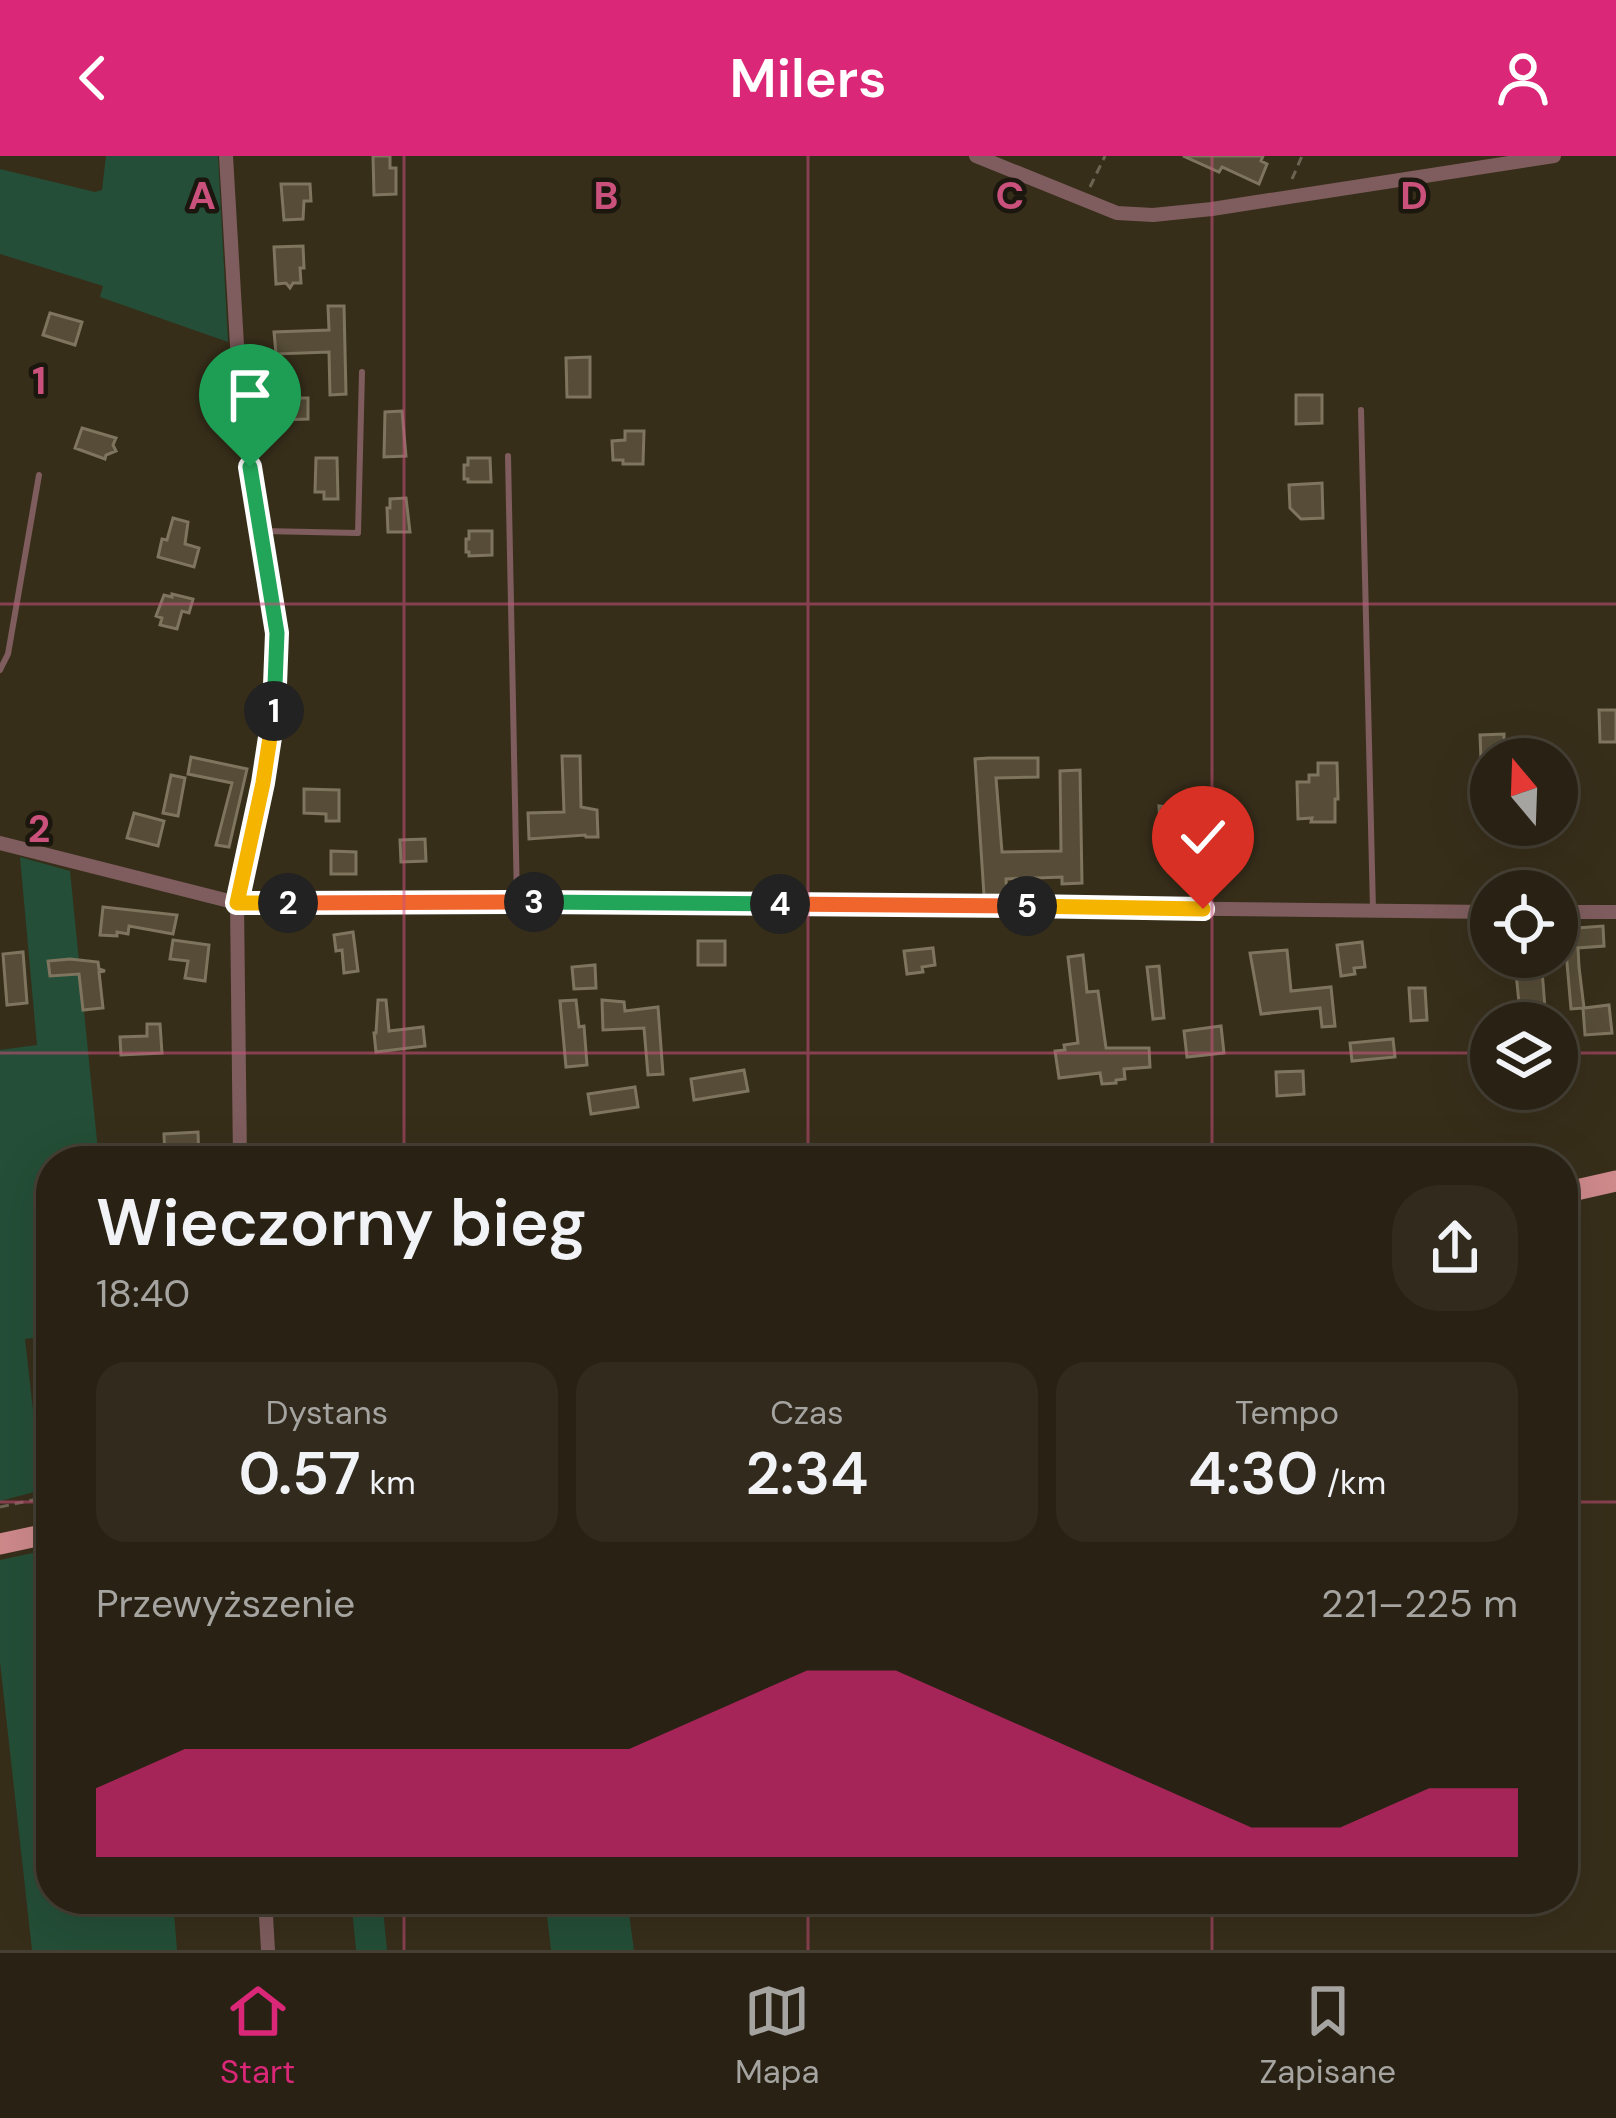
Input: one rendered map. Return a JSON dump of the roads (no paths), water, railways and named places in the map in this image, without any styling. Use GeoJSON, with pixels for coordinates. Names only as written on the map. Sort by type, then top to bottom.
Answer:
{"type":"FeatureCollection","features":[{"type":"Feature","properties":{"kind":"main road"},"geometry":{"type":"LineString","coordinates":[[1578,1190],[1616,1181]]}},
{"type":"Feature","properties":{"kind":"main road"},"geometry":{"type":"LineString","coordinates":[[0,1544],[36,1536]]}},
{"type":"Feature","properties":{"kind":"street"},"geometry":{"type":"LineString","coordinates":[[226,156],[241,414],[277,633],[277,693],[237,903],[240,1146]]}},
{"type":"Feature","properties":{"kind":"street"},"geometry":{"type":"LineString","coordinates":[[976,156],[1117,213],[1153,215],[1554,156]]}},
{"type":"Feature","properties":{"kind":"street"},"geometry":{"type":"LineString","coordinates":[[0,843],[237,903],[1470,911]]}},
{"type":"Feature","properties":{"kind":"street"},"geometry":{"type":"LineString","coordinates":[[1578,912],[1616,912]]}},
{"type":"Feature","properties":{"kind":"street"},"geometry":{"type":"LineString","coordinates":[[267,1914],[268,1950]]}},
{"type":"Feature","properties":{"kind":"lane"},"geometry":{"type":"LineString","coordinates":[[262,531],[358,533],[362,372]]}},
{"type":"Feature","properties":{"kind":"lane"},"geometry":{"type":"LineString","coordinates":[[1361,410],[1373,911]]}},
{"type":"Feature","properties":{"kind":"lane"},"geometry":{"type":"LineString","coordinates":[[508,456],[518,902]]}},
{"type":"Feature","properties":{"kind":"lane"},"geometry":{"type":"LineString","coordinates":[[0,670],[8,654],[39,475]]}}]}
